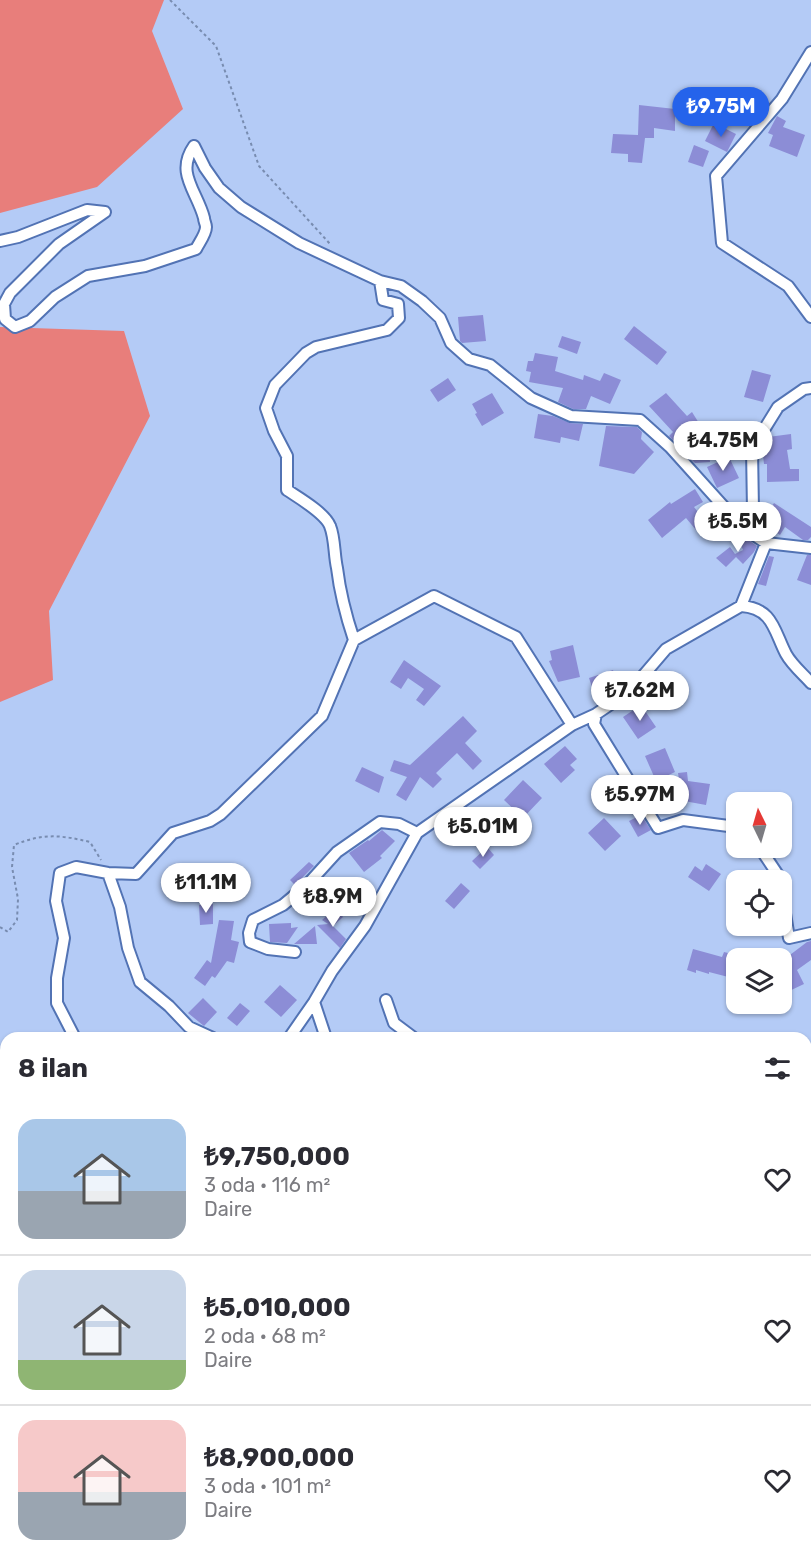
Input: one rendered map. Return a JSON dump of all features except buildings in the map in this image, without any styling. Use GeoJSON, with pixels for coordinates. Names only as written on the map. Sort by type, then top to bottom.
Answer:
{"type":"FeatureCollection","features":[{"type":"Feature","properties":{"kind":"street"},"geometry":{"type":"LineString","coordinates":[[811,52],[782,99],[716,176],[722,243],[788,286],[811,317]]}},
{"type":"Feature","properties":{"kind":"street"},"geometry":{"type":"LineString","coordinates":[[0,241],[18,237],[87,210],[105,212],[59,244],[10,293],[4,304],[5,319],[15,327],[30,321],[55,297],[88,276],[145,266],[196,249],[206,227],[186,170],[187,156],[194,146],[205,168],[219,188],[241,207],[299,243],[380,281],[401,286],[440,318],[451,343],[470,359],[490,365],[531,398],[571,416],[640,420],[670,447],[742,526],[766,543],[811,548]]}},
{"type":"Feature","properties":{"kind":"street"},"geometry":{"type":"LineString","coordinates":[[354,640],[343,609],[344,602],[330,524],[310,505],[287,490],[287,456],[274,431],[266,408],[275,385],[306,353],[316,347],[387,330],[399,318],[398,304],[383,300],[380,281]]}},
{"type":"Feature","properties":{"kind":"street"},"geometry":{"type":"LineString","coordinates":[[741,606],[766,543],[753,510],[752,449],[778,407],[804,389],[811,388]]}},
{"type":"Feature","properties":{"kind":"street"},"geometry":{"type":"LineString","coordinates":[[72,1032],[57,1003],[57,978],[64,938],[56,901],[60,873],[76,867],[108,873],[136,873],[173,833],[210,821],[221,814],[322,716],[354,640],[434,596],[516,637],[572,725]]}},
{"type":"Feature","properties":{"kind":"street"},"geometry":{"type":"LineString","coordinates":[[293,1032],[332,971],[365,926],[417,834],[572,725],[596,714],[630,691],[666,649],[741,606],[752,607],[772,621],[787,656],[811,683]]}},
{"type":"Feature","properties":{"kind":"street"},"geometry":{"type":"LineString","coordinates":[[596,714],[594,724],[658,828],[683,820],[726,826]]}},
{"type":"Feature","properties":{"kind":"street"},"geometry":{"type":"LineString","coordinates":[[295,952],[268,949],[250,942],[249,933],[253,920],[283,905],[307,885],[337,852],[380,822],[399,824],[417,834]]}},
{"type":"Feature","properties":{"kind":"street"},"geometry":{"type":"LineString","coordinates":[[108,873],[120,907],[128,948],[140,982],[169,1006],[189,1027],[200,1032]]}},
{"type":"Feature","properties":{"kind":"street"},"geometry":{"type":"LineString","coordinates":[[789,936],[789,938],[811,933]]}},
{"type":"Feature","properties":{"kind":"street"},"geometry":{"type":"LineString","coordinates":[[386,1000],[394,1023],[406,1032]]}},
{"type":"Feature","properties":{"kind":"street"},"geometry":{"type":"LineString","coordinates":[[314,1002],[324,1032]]}},
{"type":"Feature","properties":{"kind":"path"},"geometry":{"type":"LineString","coordinates":[[170,0],[216,46],[259,166],[332,247]]}},
{"type":"Feature","properties":{"kind":"path"},"geometry":{"type":"LineString","coordinates":[[0,927],[8,932],[17,920],[18,899],[12,867],[14,845],[30,838],[62,836],[90,842],[108,873]]}},
{"type":"Feature","properties":{"kind":"shaded area"},"geometry":{"type":"Polygon","coordinates":[[[0,0],[164,0],[152,31],[183,109],[97,187],[0,213],[0,0]]]}},
{"type":"Feature","properties":{"kind":"shaded area"},"geometry":{"type":"Polygon","coordinates":[[[0,327],[124,331],[150,416],[49,611],[53,680],[0,702],[0,327]]]}}]}
